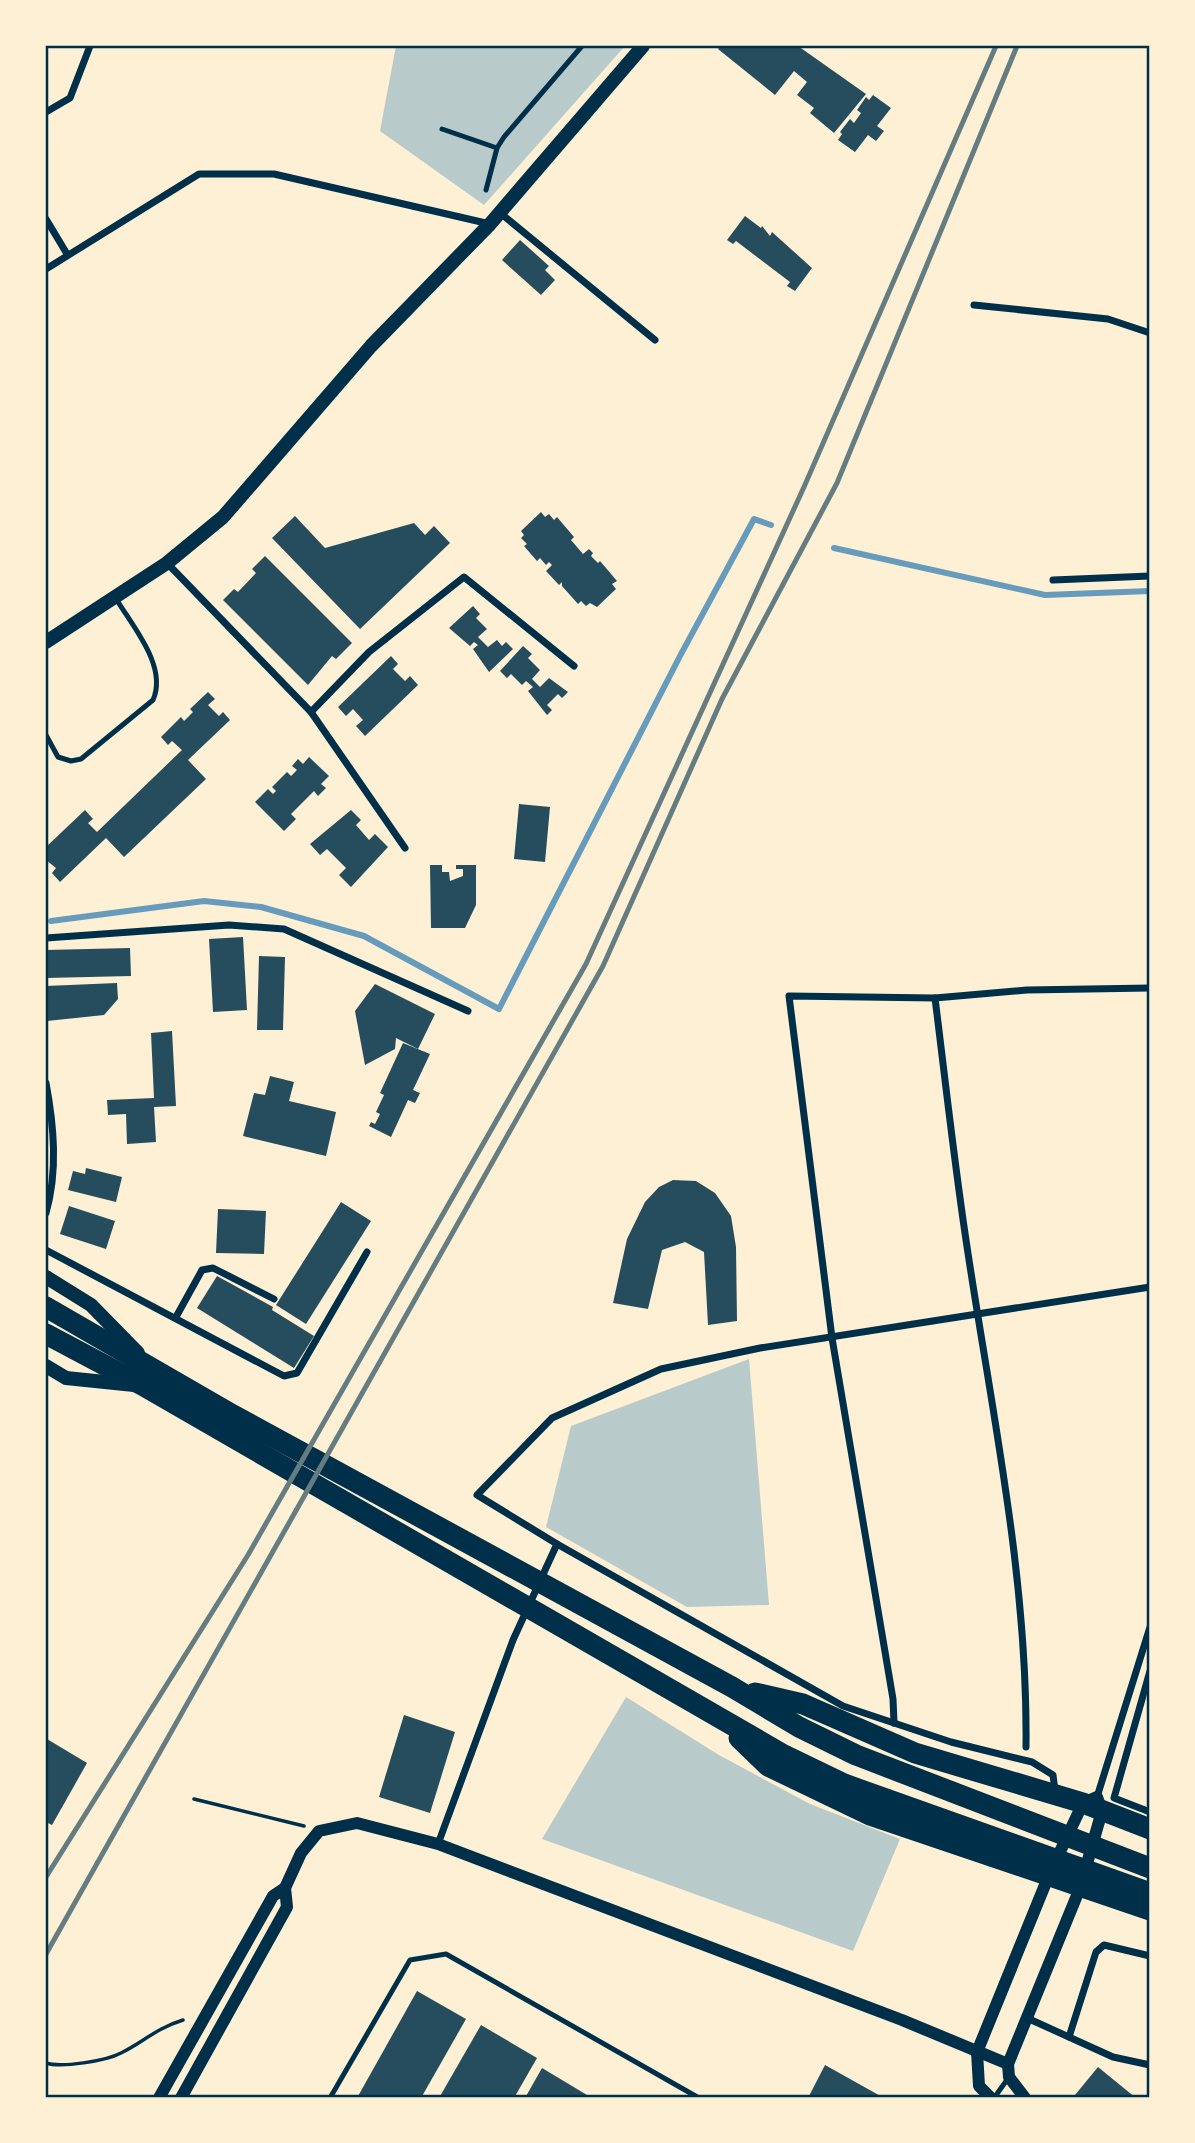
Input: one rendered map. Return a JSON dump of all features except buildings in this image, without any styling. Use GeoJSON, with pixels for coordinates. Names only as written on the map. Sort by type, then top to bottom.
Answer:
{"type":"FeatureCollection","features":[{"type":"Feature","properties":{"kind":"highway"},"geometry":{"type":"LineString","coordinates":[[46,1307],[80,1326],[147,1376],[784,1755],[844,1784],[1150,1893]]}},
{"type":"Feature","properties":{"kind":"highway"},"geometry":{"type":"LineString","coordinates":[[46,1334],[67,1346],[147,1376]]}},
{"type":"Feature","properties":{"kind":"highway"},"geometry":{"type":"LineString","coordinates":[[226,1423],[732,1687],[799,1727],[856,1755],[1150,1868]]}},
{"type":"Feature","properties":{"kind":"highway"},"geometry":{"type":"LineString","coordinates":[[732,1687],[803,1704],[915,1753],[1056,1795],[1099,1800],[1150,1829]]}},
{"type":"Feature","properties":{"kind":"highway"},"geometry":{"type":"LineString","coordinates":[[713,1712],[768,1766],[870,1815],[1150,1910]]}},
{"type":"Feature","properties":{"kind":"main road"},"geometry":{"type":"LineString","coordinates":[[46,642],[167,563],[223,517],[371,346],[495,218],[643,46]]}},
{"type":"Feature","properties":{"kind":"main road"},"geometry":{"type":"LineString","coordinates":[[46,1277],[91,1305],[147,1376]]}},
{"type":"Feature","properties":{"kind":"main road"},"geometry":{"type":"LineString","coordinates":[[46,1366],[66,1378],[147,1376]]}},
{"type":"Feature","properties":{"kind":"street"},"geometry":{"type":"LineString","coordinates":[[46,112],[70,98],[90,46]]}},
{"type":"Feature","properties":{"kind":"street"},"geometry":{"type":"LineString","coordinates":[[46,269],[199,173],[274,174],[495,218],[655,341]]}},
{"type":"Feature","properties":{"kind":"street"},"geometry":{"type":"LineString","coordinates":[[46,219],[67,254]]}},
{"type":"Feature","properties":{"kind":"street"},"geometry":{"type":"LineString","coordinates":[[974,305],[1108,319],[1150,333]]}},
{"type":"Feature","properties":{"kind":"street"},"geometry":{"type":"LineString","coordinates":[[167,563],[311,712],[405,848]]}},
{"type":"Feature","properties":{"kind":"street"},"geometry":{"type":"LineString","coordinates":[[1053,580],[1150,576]]}},
{"type":"Feature","properties":{"kind":"street"},"geometry":{"type":"LineString","coordinates":[[311,712],[369,652],[464,577],[574,666]]}},
{"type":"Feature","properties":{"kind":"street"},"geometry":{"type":"LineString","coordinates":[[46,938],[229,925],[284,929],[468,1012]]}},
{"type":"Feature","properties":{"kind":"street"},"geometry":{"type":"LineString","coordinates":[[894,1723],[893,1699],[832,1338],[789,996],[935,998],[1027,990],[1150,988]]}},
{"type":"Feature","properties":{"kind":"street"},"geometry":{"type":"LineString","coordinates":[[935,998],[1021,1595],[1027,1671],[1026,1747]]}},
{"type":"Feature","properties":{"kind":"street"},"geometry":{"type":"LineString","coordinates":[[46,1083],[52,1116],[54,1185],[46,1213]]}},
{"type":"Feature","properties":{"kind":"street"},"geometry":{"type":"LineString","coordinates":[[46,1250],[284,1376],[297,1373],[367,1252]]}},
{"type":"Feature","properties":{"kind":"street"},"geometry":{"type":"LineString","coordinates":[[176,1317],[202,1270],[212,1268],[274,1299]]}},
{"type":"Feature","properties":{"kind":"street"},"geometry":{"type":"LineString","coordinates":[[1056,1795],[1053,1775],[1032,1762],[951,1742],[843,1706],[557,1545],[477,1495],[552,1418],[661,1368],[760,1348],[1150,1287]]}},
{"type":"Feature","properties":{"kind":"street"},"geometry":{"type":"LineString","coordinates":[[438,1844],[513,1640],[557,1545]]}},
{"type":"Feature","properties":{"kind":"street"},"geometry":{"type":"LineString","coordinates":[[1025,2098],[1009,2077],[1008,2064],[1080,1888],[1099,1800],[1150,1627]]}},
{"type":"Feature","properties":{"kind":"street"},"geometry":{"type":"LineString","coordinates":[[993,2098],[979,2086],[977,2052],[1049,1875],[1099,1800],[1150,1671]]}},
{"type":"Feature","properties":{"kind":"street"},"geometry":{"type":"LineString","coordinates":[[1099,1800],[1150,1812]]}},
{"type":"Feature","properties":{"kind":"street"},"geometry":{"type":"LineString","coordinates":[[181,2098],[287,1907],[285,1888],[292,1868],[319,1831],[357,1823],[438,1844],[902,2020],[1008,2064]]}},
{"type":"Feature","properties":{"kind":"street"},"geometry":{"type":"LineString","coordinates":[[159,2098],[205,2012],[273,1896],[285,1888]]}},
{"type":"Feature","properties":{"kind":"street"},"geometry":{"type":"LineString","coordinates":[[245,1945],[260,1955]]}},
{"type":"Feature","properties":{"kind":"street"},"geometry":{"type":"LineString","coordinates":[[1069,2037],[1096,1952],[1104,1945],[1150,1956]]}},
{"type":"Feature","properties":{"kind":"street"},"geometry":{"type":"LineString","coordinates":[[1027,2018],[1113,2057],[1150,2065]]}},
{"type":"Feature","properties":{"kind":"lane"},"geometry":{"type":"LineString","coordinates":[[486,190],[497,148],[582,46]]}},
{"type":"Feature","properties":{"kind":"lane"},"geometry":{"type":"LineString","coordinates":[[442,129],[497,148]]}},
{"type":"Feature","properties":{"kind":"lane"},"geometry":{"type":"LineString","coordinates":[[46,735],[58,757],[71,761],[81,758],[153,700],[159,687],[156,669],[116,597]]}},
{"type":"Feature","properties":{"kind":"lane"},"geometry":{"type":"LineString","coordinates":[[331,2098],[410,1960],[446,1954],[699,2098]]}},
{"type":"Feature","properties":{"kind":"lane"},"geometry":{"type":"LineString","coordinates":[[993,2098],[1009,2077]]}},
{"type":"Feature","properties":{"kind":"path"},"geometry":{"type":"LineString","coordinates":[[194,1799],[287,1819],[319,1831]]}},
{"type":"Feature","properties":{"kind":"path"},"geometry":{"type":"LineString","coordinates":[[46,2063],[57,2066],[119,2055],[159,2028],[205,2012]]}},
{"type":"Feature","properties":{"kind":"shaded area"},"geometry":{"type":"Polygon","coordinates":[[[396,46],[625,46],[484,205],[380,131],[396,46]]]}},
{"type":"Feature","properties":{"kind":"shaded area"},"geometry":{"type":"Polygon","coordinates":[[[749,1359],[769,1605],[687,1607],[546,1527],[571,1426],[749,1359]]]}},
{"type":"Feature","properties":{"kind":"shaded area"},"geometry":{"type":"Polygon","coordinates":[[[626,1697],[719,1755],[810,1804],[900,1839],[853,1951],[542,1839],[626,1697]]]}},
{"type":"Feature","properties":{"kind":"waterway"},"geometry":{"type":"LineString","coordinates":[[51,921],[204,901],[261,907],[364,936],[499,1009],[680,656],[754,519],[771,525]]}},
{"type":"Feature","properties":{"kind":"waterway"},"geometry":{"type":"LineString","coordinates":[[834,548],[1045,595],[1150,591]]}},
{"type":"Feature","properties":{"kind":"railway"},"geometry":{"type":"LineString","coordinates":[[46,1877],[248,1555],[586,964],[804,487],[996,46]]}},
{"type":"Feature","properties":{"kind":"railway"},"geometry":{"type":"LineString","coordinates":[[46,1954],[603,966],[722,699],[837,483],[1017,46]]}}]}
